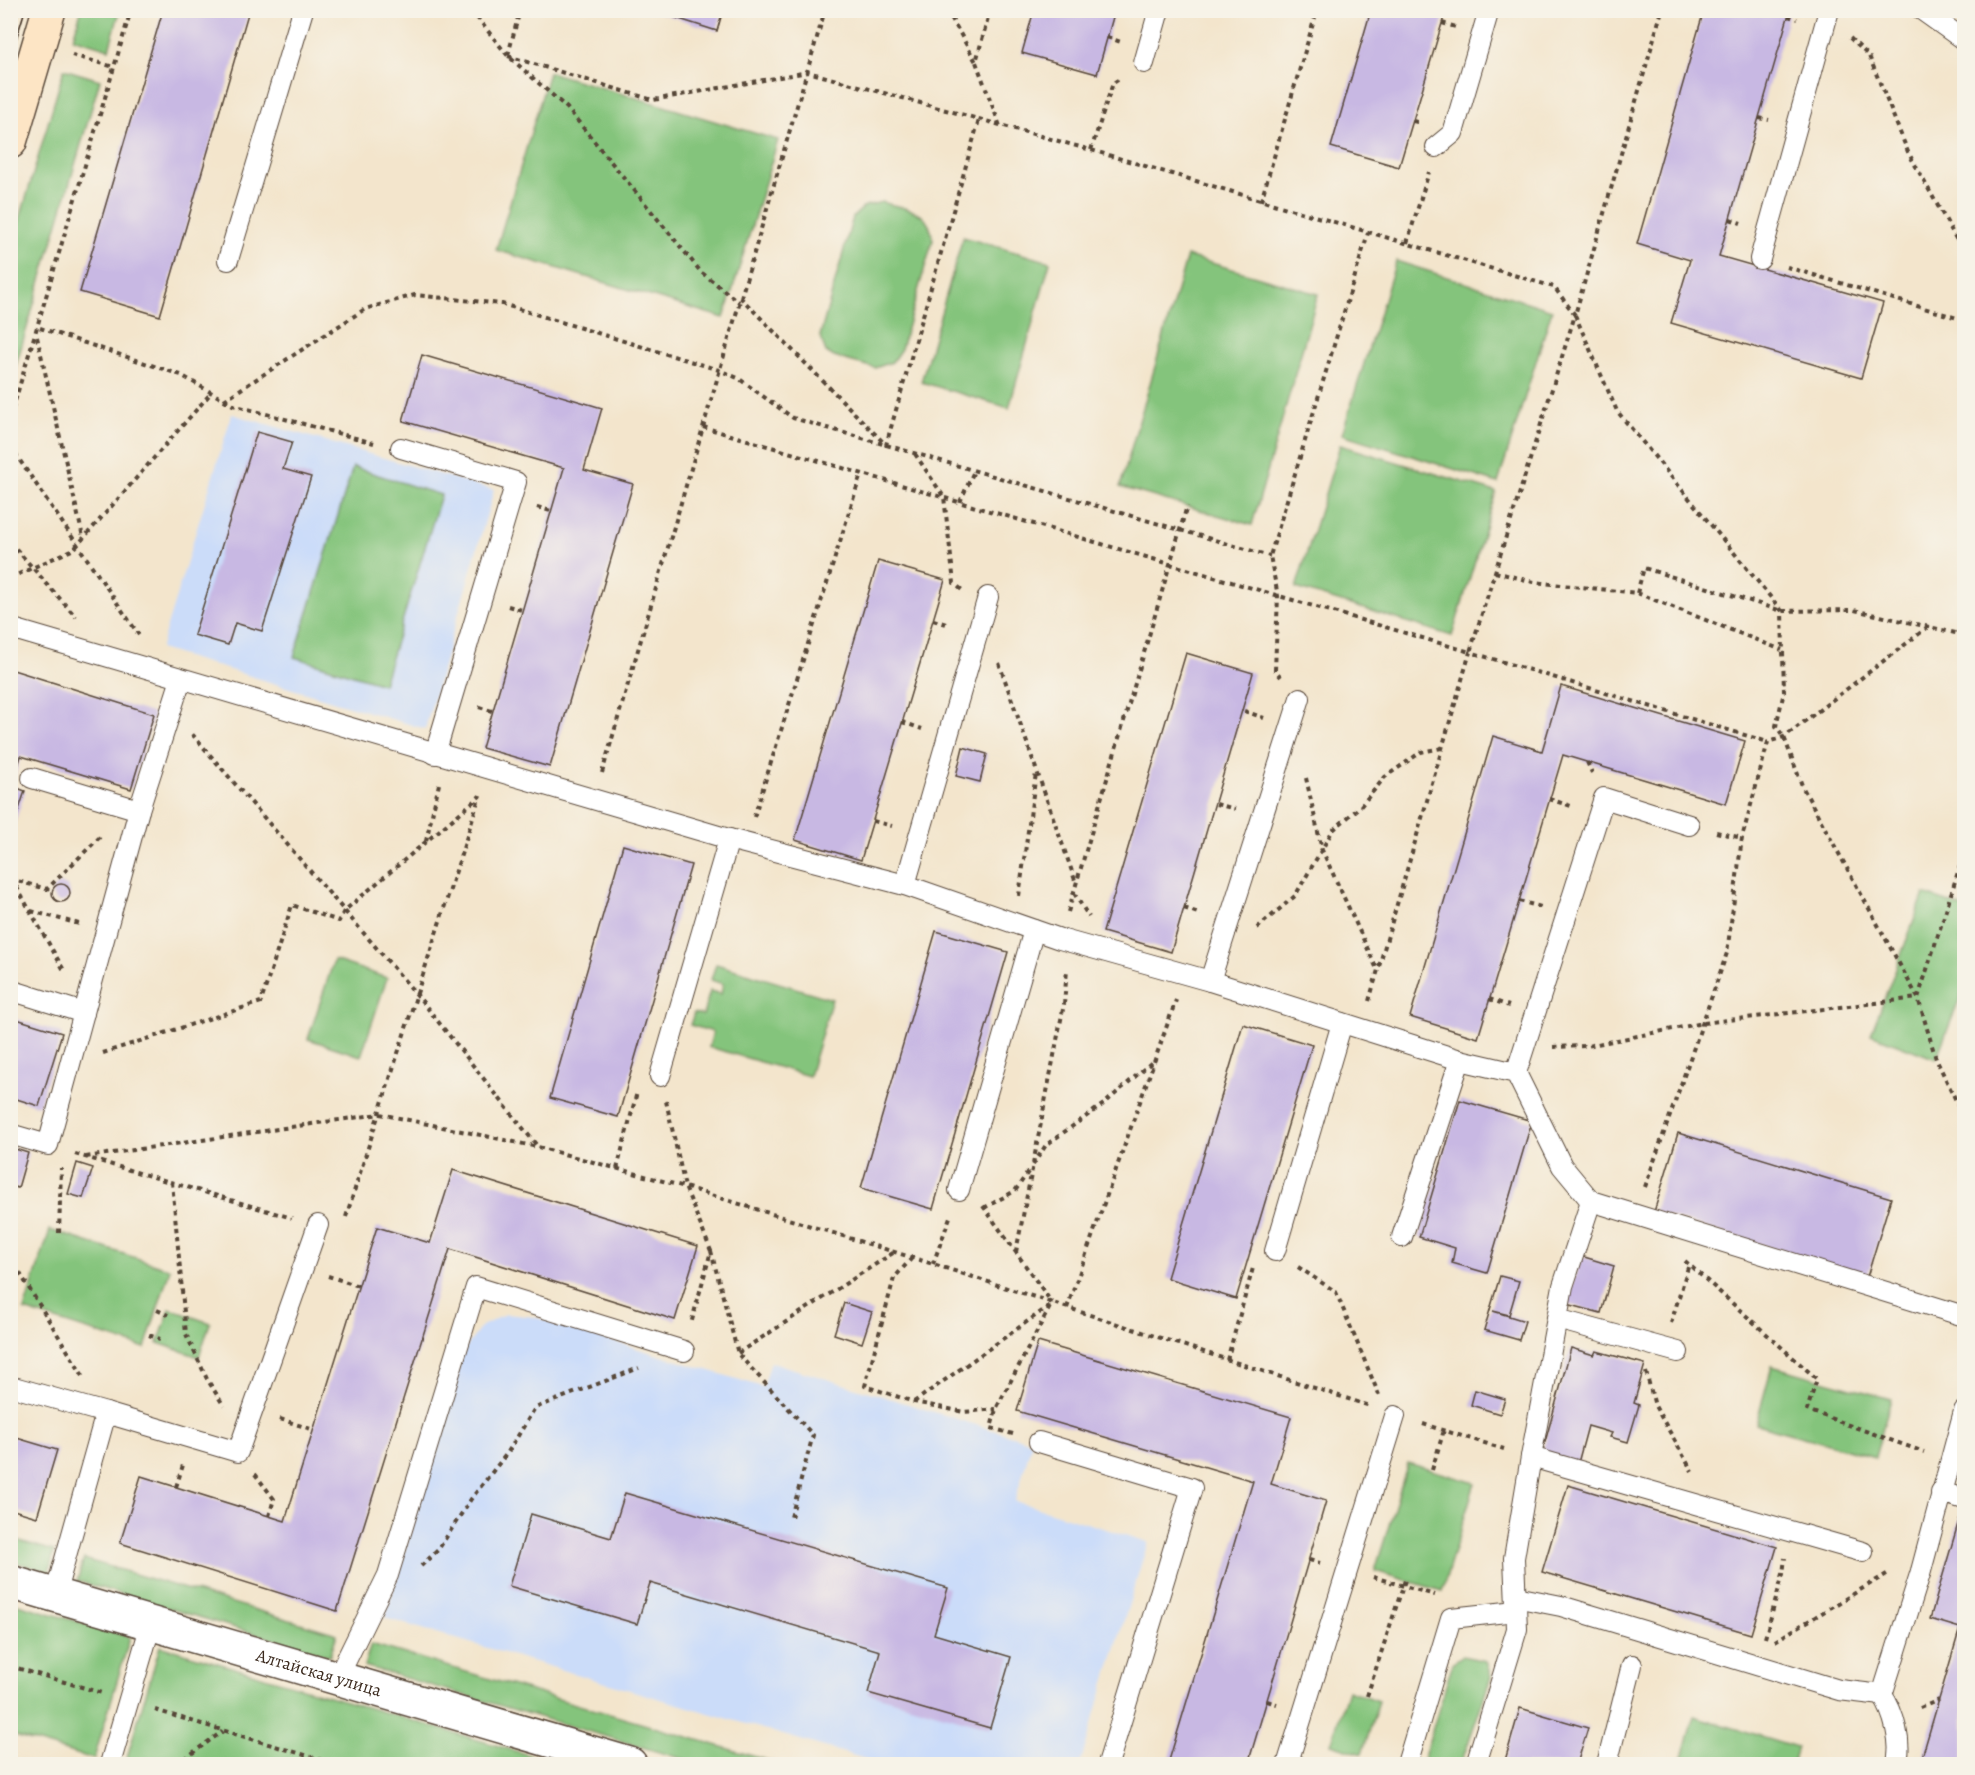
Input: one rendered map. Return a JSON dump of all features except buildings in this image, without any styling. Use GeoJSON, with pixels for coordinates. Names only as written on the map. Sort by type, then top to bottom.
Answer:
{"type":"FeatureCollection","features":[{"type":"Feature","properties":{"kind":"street"},"geometry":{"type":"LineString","coordinates":[[10,142],[49,10]]}},
{"type":"Feature","properties":{"kind":"street","name":"Алтайская улица"},"geometry":{"type":"LineString","coordinates":[[10,1582],[337,1678],[561,1755],[630,1764]]}},
{"type":"Feature","properties":{"kind":"lane"},"geometry":{"type":"LineString","coordinates":[[228,260],[303,10]]}},
{"type":"Feature","properties":{"kind":"lane"},"geometry":{"type":"LineString","coordinates":[[1144,63],[1159,10]]}},
{"type":"Feature","properties":{"kind":"lane"},"geometry":{"type":"LineString","coordinates":[[1436,147],[1454,133],[1489,10]]}},
{"type":"Feature","properties":{"kind":"lane"},"geometry":{"type":"LineString","coordinates":[[1922,10],[1965,40]]}},
{"type":"Feature","properties":{"kind":"lane"},"geometry":{"type":"LineString","coordinates":[[1760,259],[1827,16]]}},
{"type":"Feature","properties":{"kind":"lane"},"geometry":{"type":"LineString","coordinates":[[401,448],[516,482],[435,754]]}},
{"type":"Feature","properties":{"kind":"lane"},"geometry":{"type":"LineString","coordinates":[[905,885],[985,608]]}},
{"type":"Feature","properties":{"kind":"lane"},"geometry":{"type":"LineString","coordinates":[[10,628],[737,842],[905,885],[1065,940],[1210,981],[1460,1060],[1516,1073]]}},
{"type":"Feature","properties":{"kind":"lane"},"geometry":{"type":"LineString","coordinates":[[10,1134],[55,1148],[84,1012],[139,810],[171,710],[173,676]]}},
{"type":"Feature","properties":{"kind":"lane"},"geometry":{"type":"LineString","coordinates":[[1210,981],[1300,698]]}},
{"type":"Feature","properties":{"kind":"lane"},"geometry":{"type":"LineString","coordinates":[[33,778],[139,810]]}},
{"type":"Feature","properties":{"kind":"lane"},"geometry":{"type":"LineString","coordinates":[[1689,825],[1604,798],[1516,1073],[1562,1166],[1591,1201],[1965,1316]]}},
{"type":"Feature","properties":{"kind":"lane"},"geometry":{"type":"LineString","coordinates":[[660,1076],[737,842]]}},
{"type":"Feature","properties":{"kind":"lane"},"geometry":{"type":"LineString","coordinates":[[961,1184],[1025,927]]}},
{"type":"Feature","properties":{"kind":"lane"},"geometry":{"type":"LineString","coordinates":[[10,990],[84,1012]]}},
{"type":"Feature","properties":{"kind":"lane"},"geometry":{"type":"LineString","coordinates":[[1275,1251],[1342,1023]]}},
{"type":"Feature","properties":{"kind":"lane"},"geometry":{"type":"LineString","coordinates":[[1402,1237],[1460,1060]]}},
{"type":"Feature","properties":{"kind":"lane"},"geometry":{"type":"LineString","coordinates":[[1476,1764],[1517,1629],[1514,1558],[1531,1457],[1563,1286],[1591,1201]]}},
{"type":"Feature","properties":{"kind":"lane"},"geometry":{"type":"LineString","coordinates":[[10,1386],[105,1413],[241,1445],[318,1225]]}},
{"type":"Feature","properties":{"kind":"lane"},"geometry":{"type":"LineString","coordinates":[[337,1678],[388,1575],[476,1287],[684,1351]]}},
{"type":"Feature","properties":{"kind":"lane"},"geometry":{"type":"LineString","coordinates":[[1557,1319],[1664,1348]]}},
{"type":"Feature","properties":{"kind":"lane"},"geometry":{"type":"LineString","coordinates":[[1882,1695],[1921,1571],[1965,1412]]}},
{"type":"Feature","properties":{"kind":"lane"},"geometry":{"type":"LineString","coordinates":[[55,1595],[105,1413]]}},
{"type":"Feature","properties":{"kind":"lane"},"geometry":{"type":"LineString","coordinates":[[1295,1764],[1288,1762],[1350,1570],[1389,1413]]}},
{"type":"Feature","properties":{"kind":"lane"},"geometry":{"type":"LineString","coordinates":[[1039,1442],[1192,1488],[1107,1764]]}},
{"type":"Feature","properties":{"kind":"lane"},"geometry":{"type":"LineString","coordinates":[[1531,1457],[1863,1552]]}},
{"type":"Feature","properties":{"kind":"lane"},"geometry":{"type":"LineString","coordinates":[[1941,1492],[1965,1499]]}},
{"type":"Feature","properties":{"kind":"lane"},"geometry":{"type":"LineString","coordinates":[[1407,1764],[1451,1618],[1516,1604],[1561,1606],[1760,1657],[1839,1690],[1882,1695],[1889,1705],[1900,1754],[1896,1764]]}},
{"type":"Feature","properties":{"kind":"lane"},"geometry":{"type":"LineString","coordinates":[[110,1764],[151,1624]]}},
{"type":"Feature","properties":{"kind":"lane"},"geometry":{"type":"LineString","coordinates":[[1606,1764],[1632,1665]]}},
{"type":"Feature","properties":{"kind":"path"},"geometry":{"type":"LineString","coordinates":[[10,418],[37,335],[131,10]]}},
{"type":"Feature","properties":{"kind":"path"},"geometry":{"type":"LineString","coordinates":[[471,10],[508,56],[567,108],[702,272],[740,300],[886,445]]}},
{"type":"Feature","properties":{"kind":"path"},"geometry":{"type":"LineString","coordinates":[[508,56],[520,10]]}},
{"type":"Feature","properties":{"kind":"path"},"geometry":{"type":"LineString","coordinates":[[594,800],[825,10]]}},
{"type":"Feature","properties":{"kind":"path"},"geometry":{"type":"LineString","coordinates":[[947,10],[976,62],[1000,126]]}},
{"type":"Feature","properties":{"kind":"path"},"geometry":{"type":"LineString","coordinates":[[976,62],[990,10]]}},
{"type":"Feature","properties":{"kind":"path"},"geometry":{"type":"LineString","coordinates":[[1261,201],[1317,10]]}},
{"type":"Feature","properties":{"kind":"path"},"geometry":{"type":"LineString","coordinates":[[1342,1023],[1365,1015],[1470,652],[1575,315],[1662,10]]}},
{"type":"Feature","properties":{"kind":"path"},"geometry":{"type":"LineString","coordinates":[[1827,16],[1869,56],[1908,152],[1965,253]]}},
{"type":"Feature","properties":{"kind":"path"},"geometry":{"type":"LineString","coordinates":[[63,52],[114,67]]}},
{"type":"Feature","properties":{"kind":"path"},"geometry":{"type":"LineString","coordinates":[[508,56],[653,100],[808,72],[1091,150],[1554,287],[1575,315],[1617,411],[1782,610],[1784,692],[1776,726],[1784,737],[1803,789],[1918,998],[1936,1059],[1965,1117]]}},
{"type":"Feature","properties":{"kind":"path"},"geometry":{"type":"LineString","coordinates":[[1091,150],[1113,83],[1144,63]]}},
{"type":"Feature","properties":{"kind":"path"},"geometry":{"type":"LineString","coordinates":[[886,445],[980,120]]}},
{"type":"Feature","properties":{"kind":"path"},"geometry":{"type":"LineString","coordinates":[[1407,243],[1436,147]]}},
{"type":"Feature","properties":{"kind":"path"},"geometry":{"type":"LineString","coordinates":[[1300,698],[1275,670],[1278,596],[1270,556],[1368,233]]}},
{"type":"Feature","properties":{"kind":"path"},"geometry":{"type":"LineString","coordinates":[[1760,259],[1965,320]]}},
{"type":"Feature","properties":{"kind":"path"},"geometry":{"type":"LineString","coordinates":[[1836,290],[1839,283]]}},
{"type":"Feature","properties":{"kind":"path"},"geometry":{"type":"LineString","coordinates":[[224,400],[364,309],[415,295],[502,304],[719,370],[738,378],[793,418],[1270,556]]}},
{"type":"Feature","properties":{"kind":"path"},"geometry":{"type":"LineString","coordinates":[[39,327],[181,375],[233,405],[401,448]]}},
{"type":"Feature","properties":{"kind":"path"},"geometry":{"type":"LineString","coordinates":[[37,335],[83,538]]}},
{"type":"Feature","properties":{"kind":"path"},"geometry":{"type":"LineString","coordinates":[[10,578],[74,549],[211,393]]}},
{"type":"Feature","properties":{"kind":"path"},"geometry":{"type":"LineString","coordinates":[[703,427],[1768,742],[1784,737],[1928,627]]}},
{"type":"Feature","properties":{"kind":"path"},"geometry":{"type":"LineString","coordinates":[[10,446],[173,676]]}},
{"type":"Feature","properties":{"kind":"path"},"geometry":{"type":"LineString","coordinates":[[915,453],[944,497],[954,583],[985,608],[1036,770],[1076,884]]}},
{"type":"Feature","properties":{"kind":"path"},"geometry":{"type":"LineString","coordinates":[[960,502],[974,471]]}},
{"type":"Feature","properties":{"kind":"path"},"geometry":{"type":"LineString","coordinates":[[737,842],[861,474]]}},
{"type":"Feature","properties":{"kind":"path"},"geometry":{"type":"LineString","coordinates":[[1016,1252],[1030,1169],[1064,1004],[1065,940],[1076,884],[1187,506]]}},
{"type":"Feature","properties":{"kind":"path"},"geometry":{"type":"LineString","coordinates":[[10,542],[110,656]]}},
{"type":"Feature","properties":{"kind":"path"},"geometry":{"type":"LineString","coordinates":[[1637,593],[1644,568],[1782,610],[1854,610],[1965,634]]}},
{"type":"Feature","properties":{"kind":"path"},"geometry":{"type":"LineString","coordinates":[[1495,572],[1534,582],[1637,593],[1782,650]]}},
{"type":"Feature","properties":{"kind":"path"},"geometry":{"type":"LineString","coordinates":[[171,710],[417,995],[538,1148]]}},
{"type":"Feature","properties":{"kind":"path"},"geometry":{"type":"LineString","coordinates":[[1635,1216],[1727,953],[1742,838],[1768,742]]}},
{"type":"Feature","properties":{"kind":"path"},"geometry":{"type":"LineString","coordinates":[[1218,954],[1254,931],[1295,896],[1333,830],[1360,807],[1385,777],[1421,752],[1442,748]]}},
{"type":"Feature","properties":{"kind":"path"},"geometry":{"type":"LineString","coordinates":[[426,842],[441,773],[435,754]]}},
{"type":"Feature","properties":{"kind":"path"},"geometry":{"type":"LineString","coordinates":[[59,1233],[55,1148],[318,1225],[346,1217],[489,769]]}},
{"type":"Feature","properties":{"kind":"path"},"geometry":{"type":"LineString","coordinates":[[1025,927],[1036,770]]}},
{"type":"Feature","properties":{"kind":"path"},"geometry":{"type":"LineString","coordinates":[[1305,773],[1322,850],[1377,970]]}},
{"type":"Feature","properties":{"kind":"path"},"geometry":{"type":"LineString","coordinates":[[77,1047],[98,1054],[261,1002],[292,905],[339,921],[344,911],[480,796]]}},
{"type":"Feature","properties":{"kind":"path"},"geometry":{"type":"LineString","coordinates":[[11,879],[47,889],[109,828]]}},
{"type":"Feature","properties":{"kind":"path"},"geometry":{"type":"LineString","coordinates":[[1918,998],[1965,853]]}},
{"type":"Feature","properties":{"kind":"path"},"geometry":{"type":"LineString","coordinates":[[1957,877],[1965,870]]}},
{"type":"Feature","properties":{"kind":"path"},"geometry":{"type":"LineString","coordinates":[[11,879],[66,972]]}},
{"type":"Feature","properties":{"kind":"path"},"geometry":{"type":"LineString","coordinates":[[31,911],[81,925]]}},
{"type":"Feature","properties":{"kind":"path"},"geometry":{"type":"LineString","coordinates":[[1067,1308],[1179,991],[1210,981]]}},
{"type":"Feature","properties":{"kind":"path"},"geometry":{"type":"LineString","coordinates":[[1525,1047],[1587,1046],[1703,1023],[1918,998]]}},
{"type":"Feature","properties":{"kind":"path"},"geometry":{"type":"LineString","coordinates":[[984,1208],[1016,1191],[1046,1145],[1105,1103],[1155,1059]]}},
{"type":"Feature","properties":{"kind":"path"},"geometry":{"type":"LineString","coordinates":[[617,1169],[637,1089],[660,1076],[685,1187],[711,1251],[738,1353],[813,1435],[790,1521]]}},
{"type":"Feature","properties":{"kind":"path"},"geometry":{"type":"LineString","coordinates":[[86,1157],[380,1114],[538,1148],[685,1187],[933,1264],[1531,1457]]}},
{"type":"Feature","properties":{"kind":"path"},"geometry":{"type":"LineString","coordinates":[[172,1182],[186,1334],[241,1445],[274,1499],[269,1516]]}},
{"type":"Feature","properties":{"kind":"path"},"geometry":{"type":"LineString","coordinates":[[933,1264],[961,1184],[984,1208],[1052,1303]]}},
{"type":"Feature","properties":{"kind":"path"},"geometry":{"type":"LineString","coordinates":[[1692,1471],[1655,1406],[1646,1372],[1664,1348],[1698,1234]]}},
{"type":"Feature","properties":{"kind":"path"},"geometry":{"type":"LineString","coordinates":[[684,1351],[711,1251]]}},
{"type":"Feature","properties":{"kind":"path"},"geometry":{"type":"LineString","coordinates":[[1275,1251],[1336,1292],[1378,1393],[1389,1413]]}},
{"type":"Feature","properties":{"kind":"path"},"geometry":{"type":"LineString","coordinates":[[738,1353],[893,1253]]}},
{"type":"Feature","properties":{"kind":"path"},"geometry":{"type":"LineString","coordinates":[[1678,1255],[1817,1379],[1807,1410],[1950,1461]]}},
{"type":"Feature","properties":{"kind":"path"},"geometry":{"type":"LineString","coordinates":[[10,1257],[105,1413]]}},
{"type":"Feature","properties":{"kind":"path"},"geometry":{"type":"LineString","coordinates":[[912,1258],[894,1278],[865,1386],[914,1402],[964,1413],[996,1409]]}},
{"type":"Feature","properties":{"kind":"path"},"geometry":{"type":"LineString","coordinates":[[1227,1360],[1256,1258]]}},
{"type":"Feature","properties":{"kind":"path"},"geometry":{"type":"LineString","coordinates":[[914,1402],[1052,1303]]}},
{"type":"Feature","properties":{"kind":"path"},"geometry":{"type":"LineString","coordinates":[[1039,1442],[991,1428],[996,1409],[1052,1303]]}},
{"type":"Feature","properties":{"kind":"path"},"geometry":{"type":"LineString","coordinates":[[157,1310],[168,1315]]}},
{"type":"Feature","properties":{"kind":"path"},"geometry":{"type":"LineString","coordinates":[[149,1335],[160,1339]]}},
{"type":"Feature","properties":{"kind":"path"},"geometry":{"type":"LineString","coordinates":[[413,1573],[438,1550],[471,1499],[508,1452],[535,1408],[562,1400],[643,1366],[665,1344]]}},
{"type":"Feature","properties":{"kind":"path"},"geometry":{"type":"LineString","coordinates":[[253,1411],[314,1430]]}},
{"type":"Feature","properties":{"kind":"path"},"geometry":{"type":"LineString","coordinates":[[1432,1470],[1444,1430]]}},
{"type":"Feature","properties":{"kind":"path"},"geometry":{"type":"LineString","coordinates":[[1760,1657],[1784,1574],[1788,1530]]}},
{"type":"Feature","properties":{"kind":"path"},"geometry":{"type":"LineString","coordinates":[[1350,1570],[1436,1596],[1451,1618]]}},
{"type":"Feature","properties":{"kind":"path"},"geometry":{"type":"LineString","coordinates":[[1760,1657],[1892,1571]]}},
{"type":"Feature","properties":{"kind":"path"},"geometry":{"type":"LineString","coordinates":[[1367,1696],[1405,1580]]}},
{"type":"Feature","properties":{"kind":"path"},"geometry":{"type":"LineString","coordinates":[[10,1666],[335,1764]]}},
{"type":"Feature","properties":{"kind":"path"},"geometry":{"type":"LineString","coordinates":[[177,1764],[224,1731]]}},
{"type":"Feature","properties":{"kind":"shaded area"},"geometry":{"type":"Polygon","coordinates":[[[232,414],[494,490],[425,729],[160,649],[232,414]]]}},
{"type":"Feature","properties":{"kind":"shaded area"},"geometry":{"type":"Polygon","coordinates":[[[506,1314],[534,1317],[763,1387],[771,1362],[1032,1442],[1015,1501],[1148,1542],[1080,1764],[882,1764],[385,1618],[464,1350],[482,1326],[506,1314]]]}},
{"type":"Feature","properties":{"kind":"green space"},"geometry":{"type":"Polygon","coordinates":[[[81,11],[120,11],[109,49],[73,38],[81,11]]]}},
{"type":"Feature","properties":{"kind":"green space"},"geometry":{"type":"Polygon","coordinates":[[[64,69],[100,80],[11,382],[11,249],[64,69]]]}},
{"type":"Feature","properties":{"kind":"green space"},"geometry":{"type":"Polygon","coordinates":[[[549,72],[778,140],[724,318],[496,250],[549,72]]]}},
{"type":"Feature","properties":{"kind":"green space"},"geometry":{"type":"Polygon","coordinates":[[[882,202],[909,209],[922,216],[931,230],[933,240],[901,349],[892,362],[875,368],[834,357],[826,352],[820,336],[853,217],[865,206],[882,202]]]}},
{"type":"Feature","properties":{"kind":"green space"},"geometry":{"type":"Polygon","coordinates":[[[963,237],[1050,262],[1009,408],[921,382],[963,237]]]}},
{"type":"Feature","properties":{"kind":"green space"},"geometry":{"type":"Polygon","coordinates":[[[1187,256],[1318,294],[1252,525],[1120,487],[1187,256]]]}},
{"type":"Feature","properties":{"kind":"green space"},"geometry":{"type":"Polygon","coordinates":[[[1396,261],[1552,310],[1498,483],[1342,434],[1396,261]]]}},
{"type":"Feature","properties":{"kind":"green space"},"geometry":{"type":"Polygon","coordinates":[[[1340,445],[1496,492],[1452,636],[1296,588],[1340,445]]]}},
{"type":"Feature","properties":{"kind":"green space"},"geometry":{"type":"Polygon","coordinates":[[[353,467],[441,495],[383,684],[294,657],[353,467]]]}},
{"type":"Feature","properties":{"kind":"green space"},"geometry":{"type":"Polygon","coordinates":[[[1924,894],[1964,908],[1964,988],[1936,1059],[1871,1034],[1924,894]]]}},
{"type":"Feature","properties":{"kind":"green space"},"geometry":{"type":"Polygon","coordinates":[[[334,960],[387,978],[361,1056],[308,1039],[334,960]]]}},
{"type":"Feature","properties":{"kind":"green space"},"geometry":{"type":"Polygon","coordinates":[[[716,964],[832,999],[809,1076],[709,1047],[713,1032],[690,1025],[694,1013],[703,1015],[710,991],[721,994],[723,984],[711,980],[716,964]]]}},
{"type":"Feature","properties":{"kind":"green space"},"geometry":{"type":"Polygon","coordinates":[[[50,1230],[170,1269],[145,1348],[24,1310],[50,1230]]]}},
{"type":"Feature","properties":{"kind":"green space"},"geometry":{"type":"Polygon","coordinates":[[[170,1309],[210,1323],[199,1357],[158,1343],[170,1309]]]}},
{"type":"Feature","properties":{"kind":"green space"},"geometry":{"type":"Polygon","coordinates":[[[1772,1366],[1891,1399],[1875,1457],[1756,1424],[1772,1366]]]}},
{"type":"Feature","properties":{"kind":"green space"},"geometry":{"type":"Polygon","coordinates":[[[1408,1463],[1475,1483],[1442,1591],[1375,1571],[1408,1463]]]}},
{"type":"Feature","properties":{"kind":"green space"},"geometry":{"type":"Polygon","coordinates":[[[10,1538],[54,1551],[49,1572],[11,1561],[10,1538]]]}},
{"type":"Feature","properties":{"kind":"green space"},"geometry":{"type":"Polygon","coordinates":[[[84,1559],[337,1634],[330,1656],[77,1581],[84,1559]]]}},
{"type":"Feature","properties":{"kind":"green space"},"geometry":{"type":"Polygon","coordinates":[[[11,1602],[130,1637],[94,1759],[11,1735],[11,1602]]]}},
{"type":"Feature","properties":{"kind":"green space"},"geometry":{"type":"Polygon","coordinates":[[[371,1644],[780,1764],[700,1764],[364,1666],[371,1644]]]}},
{"type":"Feature","properties":{"kind":"green space"},"geometry":{"type":"Polygon","coordinates":[[[160,1646],[546,1760],[545,1764],[125,1764],[160,1646]]]}},
{"type":"Feature","properties":{"kind":"green space"},"geometry":{"type":"Polygon","coordinates":[[[1462,1656],[1486,1661],[1491,1677],[1461,1764],[1422,1764],[1453,1662],[1462,1656]]]}},
{"type":"Feature","properties":{"kind":"green space"},"geometry":{"type":"Polygon","coordinates":[[[1348,1690],[1379,1701],[1362,1754],[1331,1744],[1348,1690]]]}},
{"type":"Feature","properties":{"kind":"green space"},"geometry":{"type":"Polygon","coordinates":[[[1694,1716],[1797,1747],[1792,1764],[1680,1764],[1694,1716]]]}},
{"type":"Feature","properties":{"kind":"tram line"},"geometry":{"type":"LineString","coordinates":[[10,59],[25,10]]}}]}
